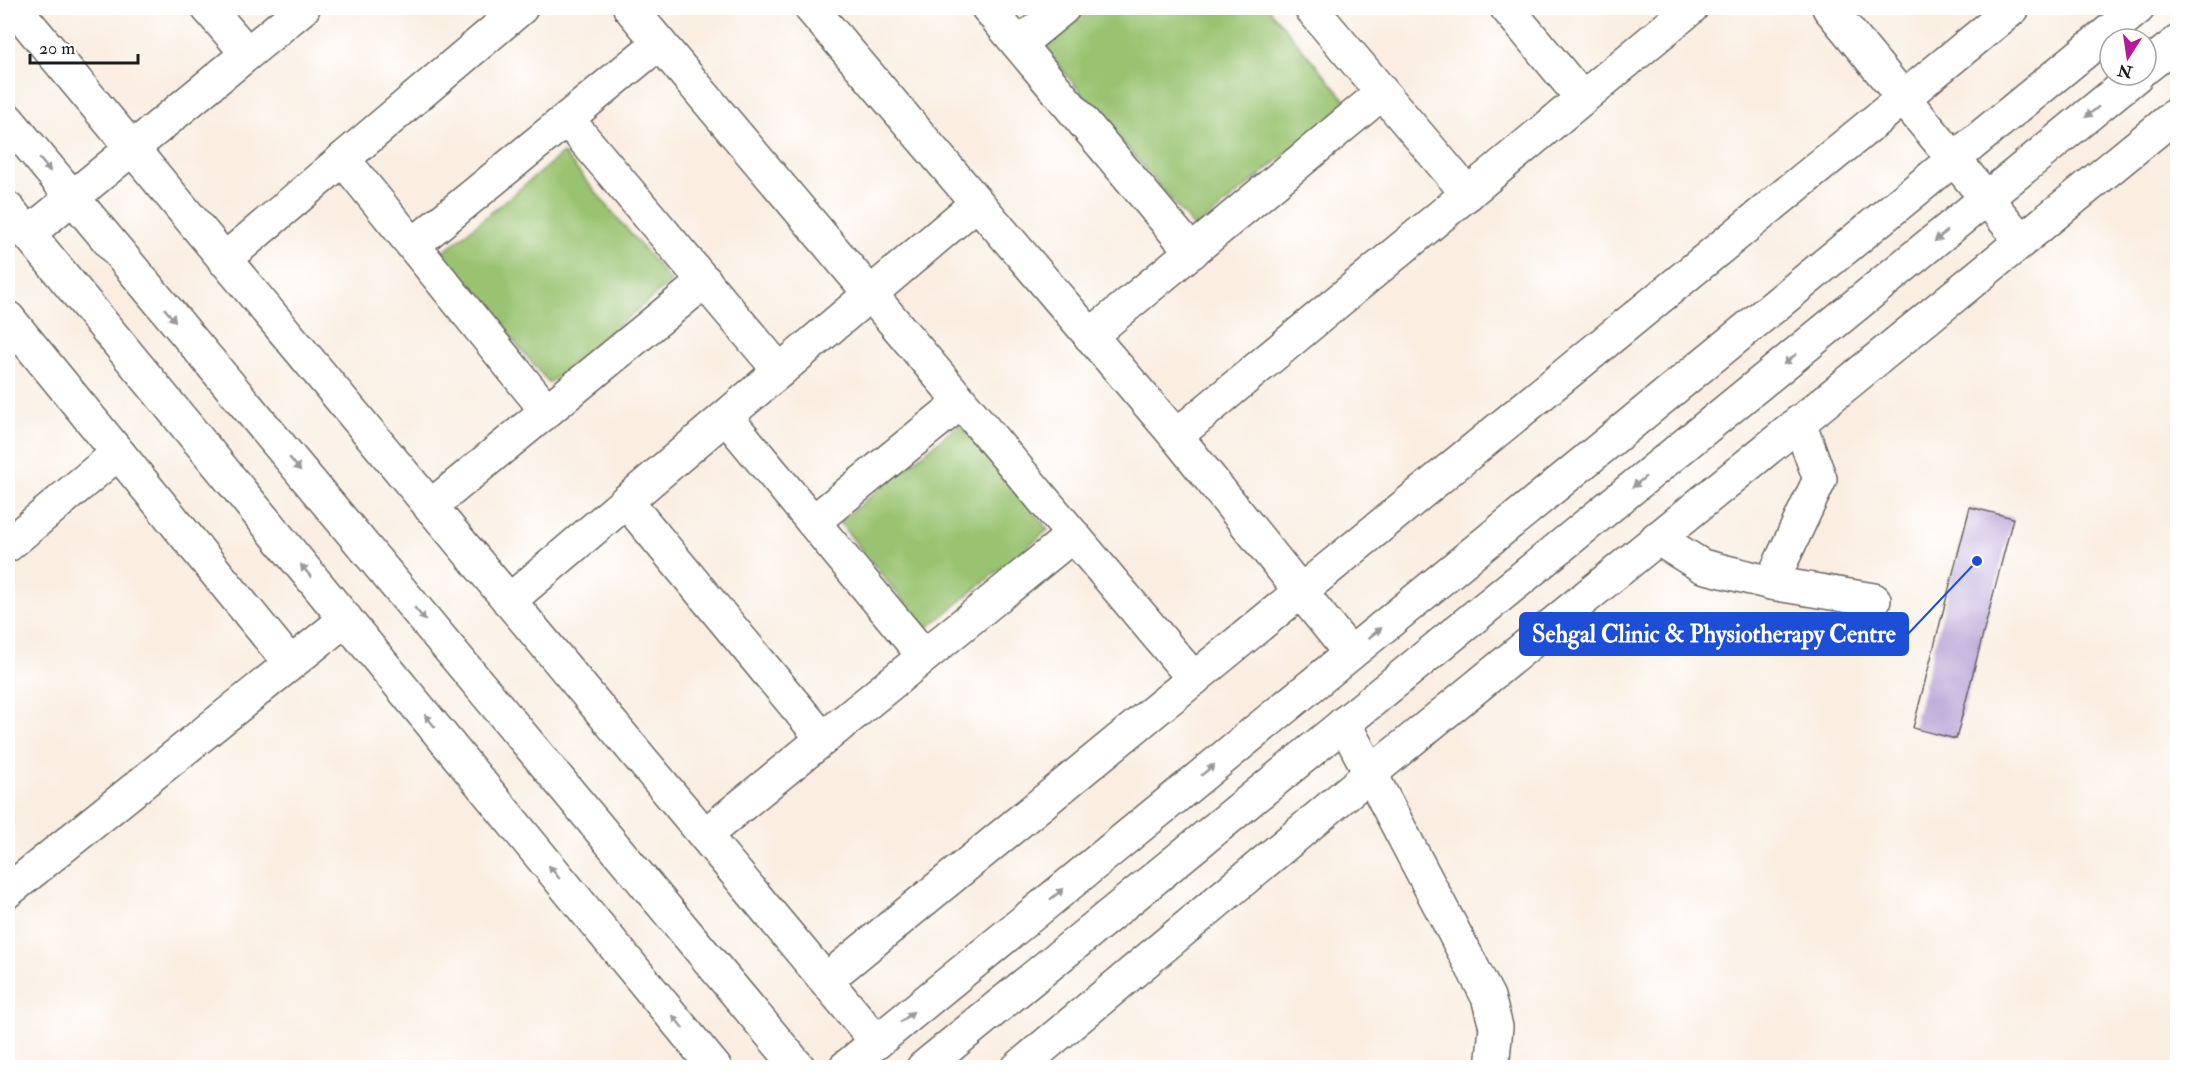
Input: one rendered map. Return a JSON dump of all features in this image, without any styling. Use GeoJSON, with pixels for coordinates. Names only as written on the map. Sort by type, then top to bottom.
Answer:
{"type":"FeatureCollection","features":[{"type":"Feature","properties":{"kind":"street"},"geometry":{"type":"LineString","coordinates":[[15,8],[877,1042]]}},
{"type":"Feature","properties":{"kind":"street"},"geometry":{"type":"LineString","coordinates":[[208,8],[247,53]]}},
{"type":"Feature","properties":{"kind":"street"},"geometry":{"type":"LineString","coordinates":[[28,234],[303,8]]}},
{"type":"Feature","properties":{"kind":"street"},"geometry":{"type":"LineString","coordinates":[[224,260],[521,8]]}},
{"type":"Feature","properties":{"kind":"street"},"geometry":{"type":"LineString","coordinates":[[630,8],[1194,679]]}},
{"type":"Feature","properties":{"kind":"street"},"geometry":{"type":"LineString","coordinates":[[812,8],[1176,436],[1350,653]]}},
{"type":"Feature","properties":{"kind":"street"},"geometry":{"type":"LineString","coordinates":[[988,8],[1192,252]]}},
{"type":"Feature","properties":{"kind":"street"},"geometry":{"type":"LineString","coordinates":[[1018,44],[1063,8]]}},
{"type":"Feature","properties":{"kind":"street"},"geometry":{"type":"LineString","coordinates":[[1311,8],[1467,194]]}},
{"type":"Feature","properties":{"kind":"street"},"geometry":{"type":"LineString","coordinates":[[1507,8],[1582,98]]}},
{"type":"Feature","properties":{"kind":"street"},"geometry":{"type":"LineString","coordinates":[[1176,436],[1691,8]]}},
{"type":"Feature","properties":{"kind":"street"},"geometry":{"type":"LineString","coordinates":[[1828,8],[2020,239]]}},
{"type":"Feature","properties":{"kind":"street"},"geometry":{"type":"LineString","coordinates":[[826,980],[2013,8]]}},
{"type":"Feature","properties":{"kind":"street"},"geometry":{"type":"LineString","coordinates":[[845,1068],[2138,8]]}},
{"type":"Feature","properties":{"kind":"street"},"geometry":{"type":"LineString","coordinates":[[2158,58],[2178,42]]}},
{"type":"Feature","properties":{"kind":"street"},"geometry":{"type":"LineString","coordinates":[[413,245],[659,43]]}},
{"type":"Feature","properties":{"kind":"street"},"geometry":{"type":"LineString","coordinates":[[923,1068],[2122,87]]}},
{"type":"Feature","properties":{"kind":"street"},"geometry":{"type":"LineString","coordinates":[[1090,336],[1382,93]]}},
{"type":"Feature","properties":{"kind":"street"},"geometry":{"type":"LineString","coordinates":[[1018,1068],[1371,773],[2020,239],[2178,113]]}},
{"type":"Feature","properties":{"kind":"street"},"geometry":{"type":"LineString","coordinates":[[567,119],[780,371]]}},
{"type":"Feature","properties":{"kind":"street"},"geometry":{"type":"LineString","coordinates":[[8,120],[799,1068]]}},
{"type":"Feature","properties":{"kind":"street"},"geometry":{"type":"LineString","coordinates":[[343,159],[547,411]]}},
{"type":"Feature","properties":{"kind":"street"},"geometry":{"type":"LineString","coordinates":[[509,601],[977,203]]}},
{"type":"Feature","properties":{"kind":"street"},"geometry":{"type":"LineString","coordinates":[[8,208],[715,1068]]}},
{"type":"Feature","properties":{"kind":"street"},"geometry":{"type":"LineString","coordinates":[[430,507],[705,282]]}},
{"type":"Feature","properties":{"kind":"street"},"geometry":{"type":"LineString","coordinates":[[8,318],[290,663]]}},
{"type":"Feature","properties":{"kind":"street"},"geometry":{"type":"LineString","coordinates":[[813,522],[961,402]]}},
{"type":"Feature","properties":{"kind":"street"},"geometry":{"type":"LineString","coordinates":[[726,417],[924,656]]}},
{"type":"Feature","properties":{"kind":"street"},"geometry":{"type":"LineString","coordinates":[[1771,583],[1820,478],[1798,422]]}},
{"type":"Feature","properties":{"kind":"street"},"geometry":{"type":"LineString","coordinates":[[8,544],[118,453]]}},
{"type":"Feature","properties":{"kind":"street"},"geometry":{"type":"LineString","coordinates":[[626,501],[823,739]]}},
{"type":"Feature","properties":{"kind":"street"},"geometry":{"type":"LineString","coordinates":[[705,835],[1073,534]]}},
{"type":"Feature","properties":{"kind":"street"},"geometry":{"type":"LineString","coordinates":[[1658,538],[1702,566],[1771,583],[1874,600]]}},
{"type":"Feature","properties":{"kind":"street"},"geometry":{"type":"LineString","coordinates":[[8,891],[346,619]]}},
{"type":"Feature","properties":{"kind":"street"},"geometry":{"type":"LineString","coordinates":[[1344,723],[1488,997],[1496,1027],[1492,1068]]}},
{"type":"Feature","properties":{"kind":"green space"},"geometry":{"type":"Polygon","coordinates":[[[1090,8],[1268,8],[1348,103],[1195,229],[1043,47],[1090,8]]]}},
{"type":"Feature","properties":{"kind":"green space"},"geometry":{"type":"Polygon","coordinates":[[[563,153],[671,282],[549,383],[441,254],[563,153]]]}},
{"type":"Feature","properties":{"kind":"green space"},"geometry":{"type":"Polygon","coordinates":[[[960,424],[1048,530],[926,629],[839,522],[960,424]]]}},
{"type":"Feature","properties":{"kind":"building"},"geometry":{"type":"Polygon","coordinates":[[[1970,507],[2013,518],[1956,739],[1913,728],[1970,507]]]}},
{"type":"Feature","properties":{"kind":"place","name":"Sehgal Clinic & Physiotherapy Centre"},"geometry":{"type":"Point","coordinates":[1977,561]}}]}
